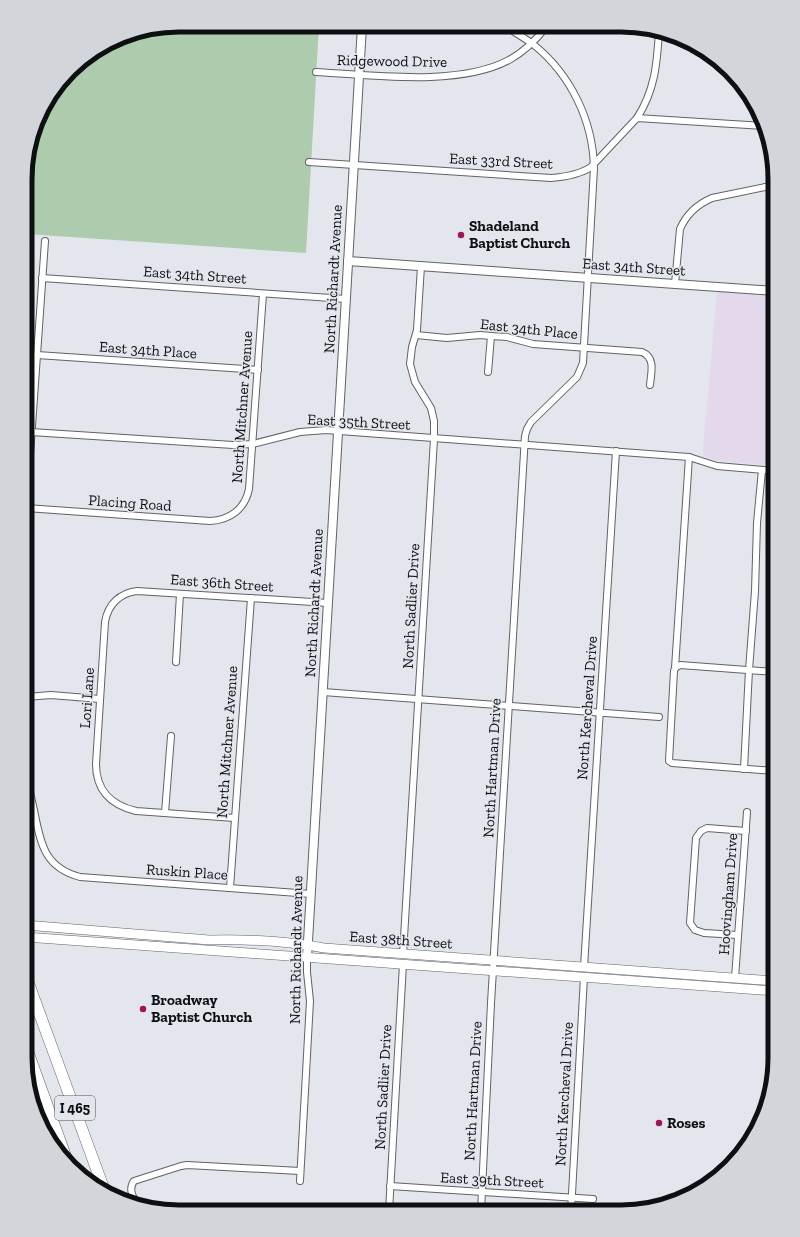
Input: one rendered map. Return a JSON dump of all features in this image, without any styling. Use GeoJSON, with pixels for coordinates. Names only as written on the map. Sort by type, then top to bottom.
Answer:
{"type":"FeatureCollection","features":[{"type":"Feature","properties":{"kind":"highway","name":"I 465"},"geometry":{"type":"LineString","coordinates":[[32,993],[102,1183]]}},
{"type":"Feature","properties":{"kind":"highway","name":"I 465"},"geometry":{"type":"LineString","coordinates":[[32,1064],[62,1147]]}},
{"type":"Feature","properties":{"kind":"highway"},"geometry":{"type":"LineString","coordinates":[[41,1089],[51,1130]]}},
{"type":"Feature","properties":{"kind":"main road","name":"East 38th Street"},"geometry":{"type":"LineString","coordinates":[[32,926],[209,940],[307,945],[324,948],[768,980]]}},
{"type":"Feature","properties":{"kind":"main road","name":"East 38th Street"},"geometry":{"type":"LineString","coordinates":[[32,937],[768,990]]}},
{"type":"Feature","properties":{"kind":"street","name":"North Richardt Avenue"},"geometry":{"type":"LineString","coordinates":[[300,1181],[310,1001],[307,972],[307,945],[362,32]]}},
{"type":"Feature","properties":{"kind":"street","name":"North Hartman Drive"},"geometry":{"type":"LineString","coordinates":[[481,1205],[493,971],[524,444],[526,431],[531,422],[577,377],[583,364],[594,164],[589,130],[577,98],[559,71],[543,53],[515,32]]}},
{"type":"Feature","properties":{"kind":"street","name":"Ridgewood Drive"},"geometry":{"type":"LineString","coordinates":[[316,72],[417,77],[449,76],[477,72],[495,67],[509,60],[532,44],[542,32]]}},
{"type":"Feature","properties":{"kind":"street","name":"East 33rd Street"},"geometry":{"type":"LineString","coordinates":[[308,162],[550,178],[582,172],[594,164],[637,118],[646,102],[652,85],[658,37]]}},
{"type":"Feature","properties":{"kind":"street"},"geometry":{"type":"LineString","coordinates":[[637,118],[758,126]]}},
{"type":"Feature","properties":{"kind":"street"},"geometry":{"type":"LineString","coordinates":[[675,284],[680,229],[682,223],[695,208],[712,198],[768,186]]}},
{"type":"Feature","properties":{"kind":"street"},"geometry":{"type":"LineString","coordinates":[[32,419],[45,240]]}},
{"type":"Feature","properties":{"kind":"street","name":"East 34th Street"},"geometry":{"type":"LineString","coordinates":[[348,261],[768,291]]}},
{"type":"Feature","properties":{"kind":"street","name":"North Sadlier Drive"},"geometry":{"type":"LineString","coordinates":[[403,954],[434,439],[434,421],[431,408],[415,382],[411,366],[410,352],[417,330],[421,266]]}},
{"type":"Feature","properties":{"kind":"street","name":"East 34th Street"},"geometry":{"type":"LineString","coordinates":[[42,278],[346,299]]}},
{"type":"Feature","properties":{"kind":"street","name":"North Mitchner Avenue"},"geometry":{"type":"LineString","coordinates":[[230,516],[242,506],[248,494],[263,294]]}},
{"type":"Feature","properties":{"kind":"street","name":"East 34th Place"},"geometry":{"type":"LineString","coordinates":[[416,335],[447,338],[491,336],[507,337],[533,344],[640,352],[646,354],[651,360],[650,385]]}},
{"type":"Feature","properties":{"kind":"street"},"geometry":{"type":"LineString","coordinates":[[488,372],[491,336]]}},
{"type":"Feature","properties":{"kind":"street","name":"East 34th Place"},"geometry":{"type":"LineString","coordinates":[[37,355],[258,370]]}},
{"type":"Feature","properties":{"kind":"street","name":"East 35th Street"},"geometry":{"type":"LineString","coordinates":[[32,432],[222,445],[252,444],[300,432],[326,430],[689,457],[717,466],[768,470]]}},
{"type":"Feature","properties":{"kind":"street","name":"North Kercheval Drive"},"geometry":{"type":"LineString","coordinates":[[584,967],[616,452]]}},
{"type":"Feature","properties":{"kind":"street"},"geometry":{"type":"LineString","coordinates":[[689,457],[669,761],[672,763],[768,771]]}},
{"type":"Feature","properties":{"kind":"street"},"geometry":{"type":"LineString","coordinates":[[744,769],[755,591],[756,547],[762,470]]}},
{"type":"Feature","properties":{"kind":"street","name":"Placing Road"},"geometry":{"type":"LineString","coordinates":[[32,508],[210,521],[222,520],[230,516]]}},
{"type":"Feature","properties":{"kind":"street","name":"East 36th Street"},"geometry":{"type":"LineString","coordinates":[[116,600],[127,593],[137,590],[328,603]]}},
{"type":"Feature","properties":{"kind":"street"},"geometry":{"type":"LineString","coordinates":[[176,662],[180,594]]}},
{"type":"Feature","properties":{"kind":"street","name":"North Mitchner Avenue"},"geometry":{"type":"LineString","coordinates":[[230,888],[250,598]]}},
{"type":"Feature","properties":{"kind":"street","name":"Lori Lane"},"geometry":{"type":"LineString","coordinates":[[116,600],[109,608],[105,620],[96,770],[99,784],[109,798],[122,808],[136,811],[165,813]]}},
{"type":"Feature","properties":{"kind":"street"},"geometry":{"type":"LineString","coordinates":[[675,668],[680,665],[768,671]]}},
{"type":"Feature","properties":{"kind":"street"},"geometry":{"type":"LineString","coordinates":[[323,692],[659,717]]}},
{"type":"Feature","properties":{"kind":"street"},"geometry":{"type":"LineString","coordinates":[[32,697],[51,696],[100,699]]}},
{"type":"Feature","properties":{"kind":"street"},"geometry":{"type":"LineString","coordinates":[[170,736],[165,813],[235,818]]}},
{"type":"Feature","properties":{"kind":"street","name":"Ruskin Place"},"geometry":{"type":"LineString","coordinates":[[32,801],[42,846],[51,860],[63,871],[80,877],[311,894]]}},
{"type":"Feature","properties":{"kind":"street","name":"Hoovingham Drive"},"geometry":{"type":"LineString","coordinates":[[735,978],[747,812]]}},
{"type":"Feature","properties":{"kind":"street"},"geometry":{"type":"LineString","coordinates":[[738,935],[704,933],[696,930],[690,923],[696,838],[701,831],[707,828],[746,831]]}},
{"type":"Feature","properties":{"kind":"street","name":"North Sadlier Drive"},"geometry":{"type":"LineString","coordinates":[[389,1205],[403,964]]}},
{"type":"Feature","properties":{"kind":"street","name":"North Kercheval Drive"},"geometry":{"type":"LineString","coordinates":[[571,1205],[584,977]]}},
{"type":"Feature","properties":{"kind":"street"},"geometry":{"type":"LineString","coordinates":[[134,1198],[131,1192],[131,1186],[136,1180],[187,1165],[300,1171]]}},
{"type":"Feature","properties":{"kind":"street","name":"East 39th Street"},"geometry":{"type":"LineString","coordinates":[[390,1186],[593,1199]]}},
{"type":"Feature","properties":{"kind":"shaded area"},"geometry":{"type":"Polygon","coordinates":[[[717,292],[768,295],[768,465],[714,460],[704,456],[703,449],[717,292]]]}},
{"type":"Feature","properties":{"kind":"green space"},"geometry":{"type":"Polygon","coordinates":[[[170,32],[319,32],[306,253],[32,234],[33,160],[37,141],[47,114],[62,90],[75,75],[90,62],[114,47],[141,37],[170,32]]]}},
{"type":"Feature","properties":{"kind":"place","name":"Shadeland Baptist Church"},"geometry":{"type":"Point","coordinates":[461,235]}},
{"type":"Feature","properties":{"kind":"place","name":"Broadway Baptist Church"},"geometry":{"type":"Point","coordinates":[143,1009]}},
{"type":"Feature","properties":{"kind":"place","name":"Roses"},"geometry":{"type":"Point","coordinates":[659,1123]}}]}
